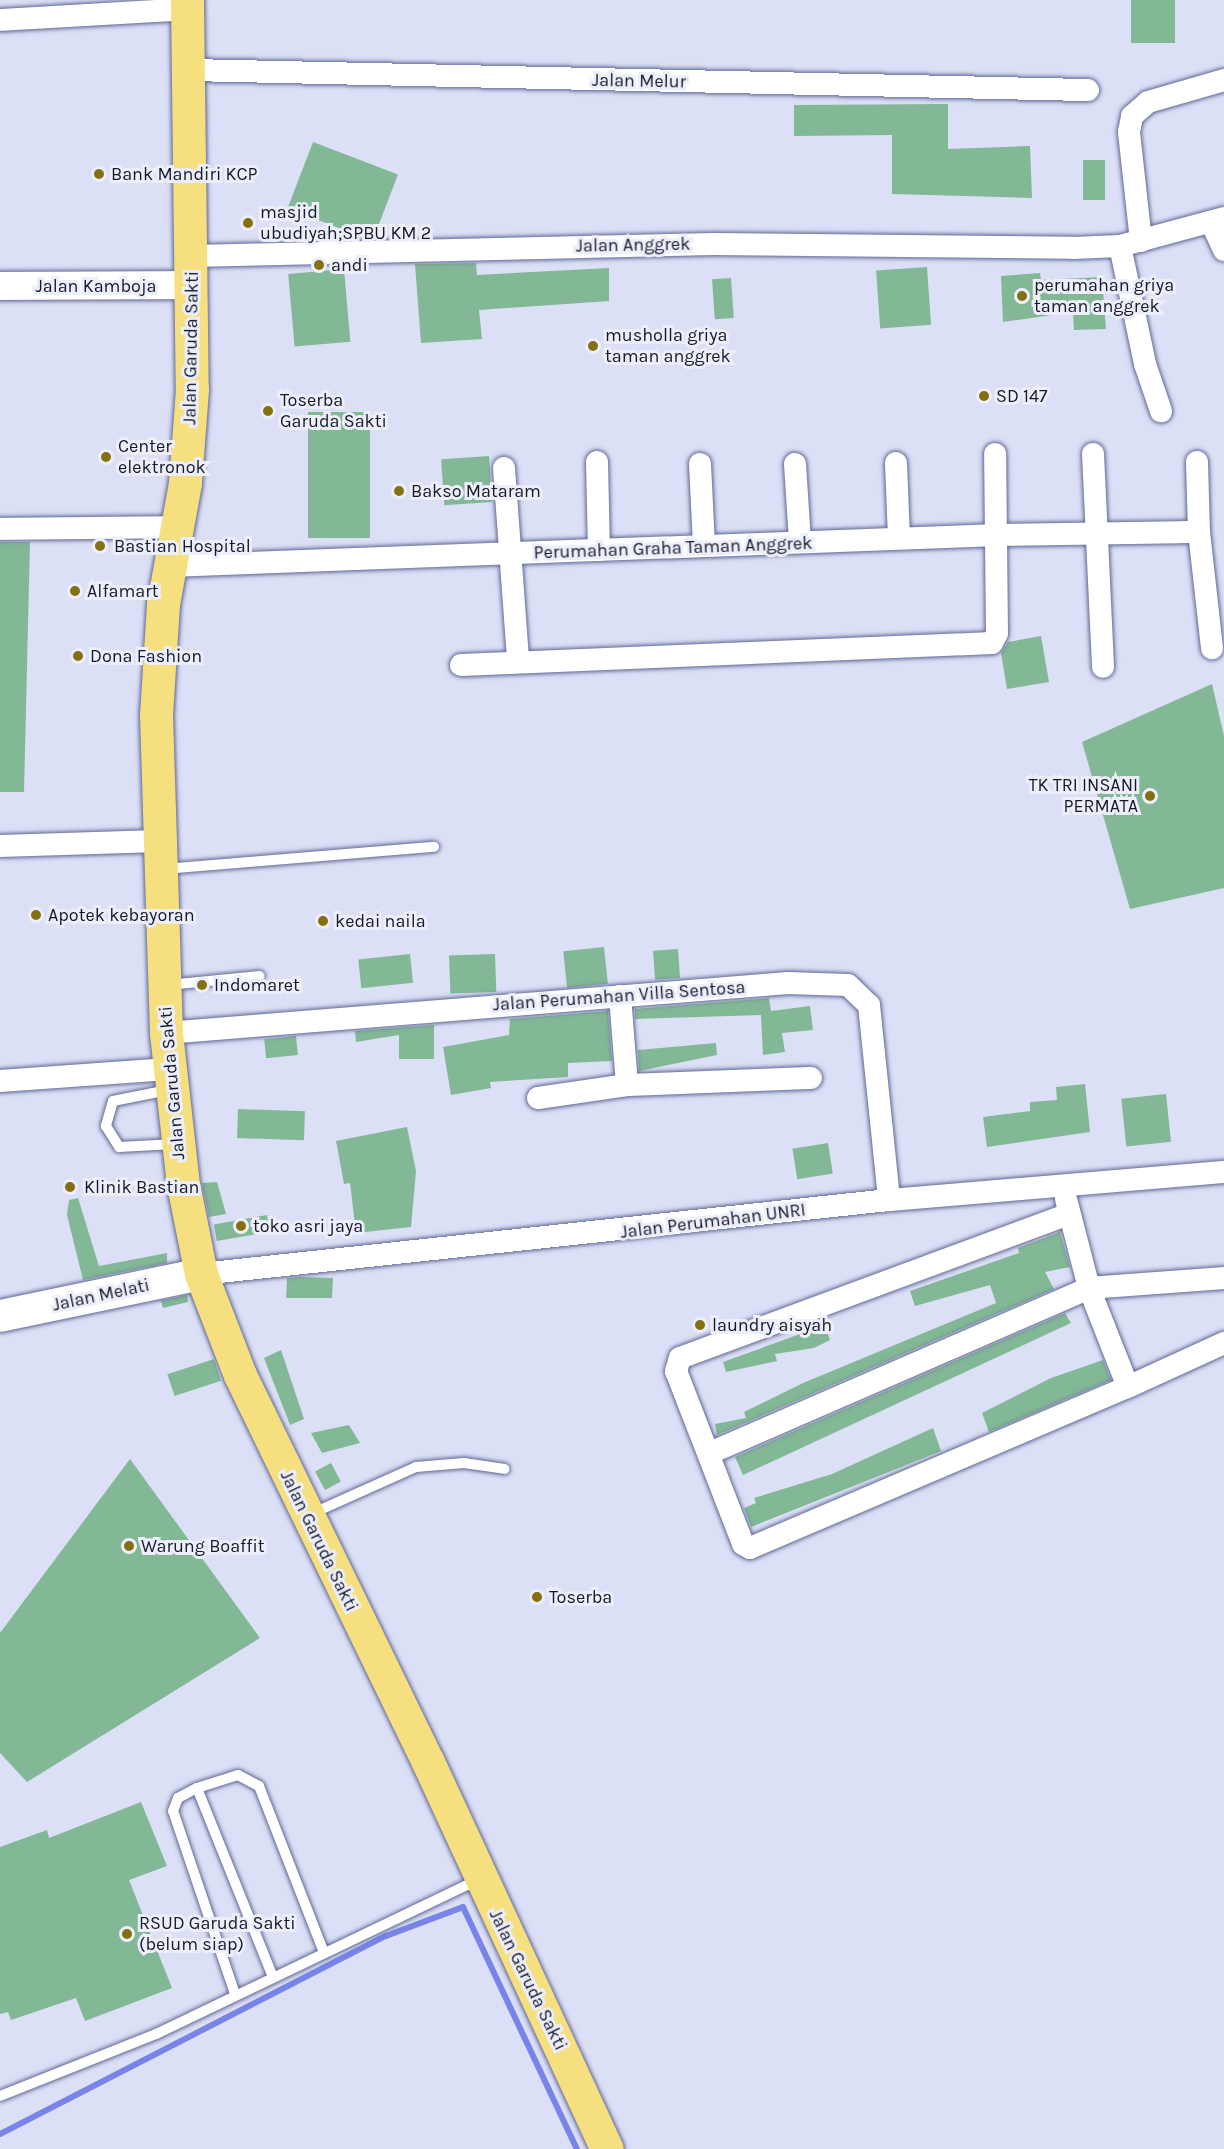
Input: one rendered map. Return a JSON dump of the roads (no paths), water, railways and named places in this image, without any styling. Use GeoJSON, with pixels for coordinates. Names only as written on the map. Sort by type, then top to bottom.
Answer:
{"type":"FeatureCollection","features":[{"type":"Feature","properties":{"kind":"highway","name":"Jalan Garuda Sakti"},"geometry":{"type":"LineString","coordinates":[[188,5],[193,271],[190,423],[178,527],[169,566],[157,676],[166,1033],[176,1144],[201,1274],[240,1376],[305,1517],[428,1762],[480,1879],[607,2149]]}},
{"type":"Feature","properties":{"kind":"main road","name":"Jalan Melati"},"geometry":{"type":"LineString","coordinates":[[0,1316],[201,1274]]}},
{"type":"Feature","properties":{"kind":"street"},"geometry":{"type":"LineString","coordinates":[[0,20],[188,5]]}},
{"type":"Feature","properties":{"kind":"street","name":"Jalan Melur"},"geometry":{"type":"LineString","coordinates":[[190,70],[1088,90]]}},
{"type":"Feature","properties":{"kind":"street"},"geometry":{"type":"LineString","coordinates":[[1161,411],[1145,364],[1131,243],[1128,132],[1132,116],[1148,102],[1224,80]]}},
{"type":"Feature","properties":{"kind":"street"},"geometry":{"type":"LineString","coordinates":[[1218,220],[1224,250]]}},
{"type":"Feature","properties":{"kind":"street","name":"Jalan Anggrek"},"geometry":{"type":"LineString","coordinates":[[193,271],[714,244],[1073,248],[1131,243],[1218,220]]}},
{"type":"Feature","properties":{"kind":"street","name":"Jalan Kamboja"},"geometry":{"type":"LineString","coordinates":[[0,286],[193,271]]}},
{"type":"Feature","properties":{"kind":"street"},"geometry":{"type":"LineString","coordinates":[[461,665],[518,660],[992,643],[997,633],[998,535],[995,454]]}},
{"type":"Feature","properties":{"kind":"street"},"geometry":{"type":"LineString","coordinates":[[1093,454],[1103,667]]}},
{"type":"Feature","properties":{"kind":"street"},"geometry":{"type":"LineString","coordinates":[[597,462],[599,550]]}},
{"type":"Feature","properties":{"kind":"street"},"geometry":{"type":"LineString","coordinates":[[1197,462],[1199,532],[1215,604],[1212,648]]}},
{"type":"Feature","properties":{"kind":"street"},"geometry":{"type":"LineString","coordinates":[[896,463],[899,538]]}},
{"type":"Feature","properties":{"kind":"street"},"geometry":{"type":"LineString","coordinates":[[700,464],[704,546]]}},
{"type":"Feature","properties":{"kind":"street"},"geometry":{"type":"LineString","coordinates":[[795,464],[800,542]]}},
{"type":"Feature","properties":{"kind":"street"},"geometry":{"type":"LineString","coordinates":[[504,468],[518,660]]}},
{"type":"Feature","properties":{"kind":"street"},"geometry":{"type":"LineString","coordinates":[[0,529],[178,527]]}},
{"type":"Feature","properties":{"kind":"street","name":"Perumahan Graha Taman Anggrek"},"geometry":{"type":"LineString","coordinates":[[169,566],[899,538],[1096,532],[1199,532]]}},
{"type":"Feature","properties":{"kind":"street"},"geometry":{"type":"LineString","coordinates":[[0,846],[160,855]]}},
{"type":"Feature","properties":{"kind":"street","name":"Jalan Perumahan Villa Sentosa"},"geometry":{"type":"LineString","coordinates":[[166,1033],[788,983],[848,985],[859,991],[869,1005],[889,1200]]}},
{"type":"Feature","properties":{"kind":"street"},"geometry":{"type":"LineString","coordinates":[[620,996],[627,1085]]}},
{"type":"Feature","properties":{"kind":"street"},"geometry":{"type":"LineString","coordinates":[[538,1098],[627,1085],[811,1078]]}},
{"type":"Feature","properties":{"kind":"street"},"geometry":{"type":"LineString","coordinates":[[0,1081],[170,1079]]}},
{"type":"Feature","properties":{"kind":"street","name":"Jalan Perumahan UNRI"},"geometry":{"type":"LineString","coordinates":[[201,1274],[889,1200],[1064,1189],[1224,1172]]}},
{"type":"Feature","properties":{"kind":"street"},"geometry":{"type":"LineString","coordinates":[[1064,1189],[1089,1288],[1128,1387]]}},
{"type":"Feature","properties":{"kind":"street"},"geometry":{"type":"LineString","coordinates":[[1069,1214],[681,1358],[676,1371],[710,1453],[743,1544],[750,1548],[1128,1387],[1224,1343]]}},
{"type":"Feature","properties":{"kind":"street"},"geometry":{"type":"LineString","coordinates":[[710,1453],[1089,1288],[1224,1278]]}},
{"type":"Feature","properties":{"kind":"lane"},"geometry":{"type":"LineString","coordinates":[[160,855],[434,847]]}},
{"type":"Feature","properties":{"kind":"lane"},"geometry":{"type":"LineString","coordinates":[[165,985],[260,976]]}},
{"type":"Feature","properties":{"kind":"lane"},"geometry":{"type":"LineString","coordinates":[[170,1079],[113,1101],[106,1126],[119,1147],[176,1144]]}},
{"type":"Feature","properties":{"kind":"lane"},"geometry":{"type":"LineString","coordinates":[[305,1517],[416,1467],[464,1464],[505,1469]]}},
{"type":"Feature","properties":{"kind":"lane"},"geometry":{"type":"LineString","coordinates":[[235,1994],[175,1821],[174,1803],[197,1788],[238,1775],[259,1786],[324,1953]]}},
{"type":"Feature","properties":{"kind":"lane"},"geometry":{"type":"LineString","coordinates":[[197,1788],[273,1977]]}},
{"type":"Feature","properties":{"kind":"lane"},"geometry":{"type":"LineString","coordinates":[[0,2096],[110,2054],[480,1879]]}},
{"type":"Feature","properties":{"kind":"waterway"},"geometry":{"type":"LineString","coordinates":[[0,2134],[386,1936],[463,1907],[577,2149]]}},
{"type":"Feature","properties":{"kind":"place","name":"Bank Mandiri KCP"},"geometry":{"type":"Point","coordinates":[99,174]}},
{"type":"Feature","properties":{"kind":"place","name":"masjid ubudiyah;SPBU KM 2"},"geometry":{"type":"Point","coordinates":[248,223]}},
{"type":"Feature","properties":{"kind":"place","name":"andi"},"geometry":{"type":"Point","coordinates":[319,265]}},
{"type":"Feature","properties":{"kind":"place","name":"perumahan griya taman anggrek"},"geometry":{"type":"Point","coordinates":[1022,296]}},
{"type":"Feature","properties":{"kind":"place","name":"musholla griya taman anggrek"},"geometry":{"type":"Point","coordinates":[593,346]}},
{"type":"Feature","properties":{"kind":"place","name":"SD 147"},"geometry":{"type":"Point","coordinates":[984,396]}},
{"type":"Feature","properties":{"kind":"place","name":"Toserba Garuda Sakti"},"geometry":{"type":"Point","coordinates":[268,411]}},
{"type":"Feature","properties":{"kind":"place","name":"Center elektronok"},"geometry":{"type":"Point","coordinates":[106,457]}},
{"type":"Feature","properties":{"kind":"place","name":"Bakso Mataram"},"geometry":{"type":"Point","coordinates":[399,491]}},
{"type":"Feature","properties":{"kind":"place","name":"Bastian Hospital"},"geometry":{"type":"Point","coordinates":[100,546]}},
{"type":"Feature","properties":{"kind":"place","name":"Alfamart"},"geometry":{"type":"Point","coordinates":[75,591]}},
{"type":"Feature","properties":{"kind":"place","name":"Dona Fashion"},"geometry":{"type":"Point","coordinates":[78,656]}},
{"type":"Feature","properties":{"kind":"place","name":"TK TRI INSANI PERMATA"},"geometry":{"type":"Point","coordinates":[1150,796]}},
{"type":"Feature","properties":{"kind":"place","name":"Apotek kebayoran"},"geometry":{"type":"Point","coordinates":[36,915]}},
{"type":"Feature","properties":{"kind":"place","name":"kedai naila"},"geometry":{"type":"Point","coordinates":[323,921]}},
{"type":"Feature","properties":{"kind":"place","name":"Indomaret"},"geometry":{"type":"Point","coordinates":[202,985]}},
{"type":"Feature","properties":{"kind":"place","name":"Klinik Bastian"},"geometry":{"type":"Point","coordinates":[70,1187]}},
{"type":"Feature","properties":{"kind":"place","name":"toko asri jaya"},"geometry":{"type":"Point","coordinates":[241,1226]}},
{"type":"Feature","properties":{"kind":"place","name":"laundry aisyah"},"geometry":{"type":"Point","coordinates":[700,1325]}},
{"type":"Feature","properties":{"kind":"place","name":"Warung Boaffit"},"geometry":{"type":"Point","coordinates":[129,1546]}},
{"type":"Feature","properties":{"kind":"place","name":"Toserba"},"geometry":{"type":"Point","coordinates":[537,1597]}},
{"type":"Feature","properties":{"kind":"place","name":"RSUD Garuda Sakti (belum siap)"},"geometry":{"type":"Point","coordinates":[127,1934]}}]}
